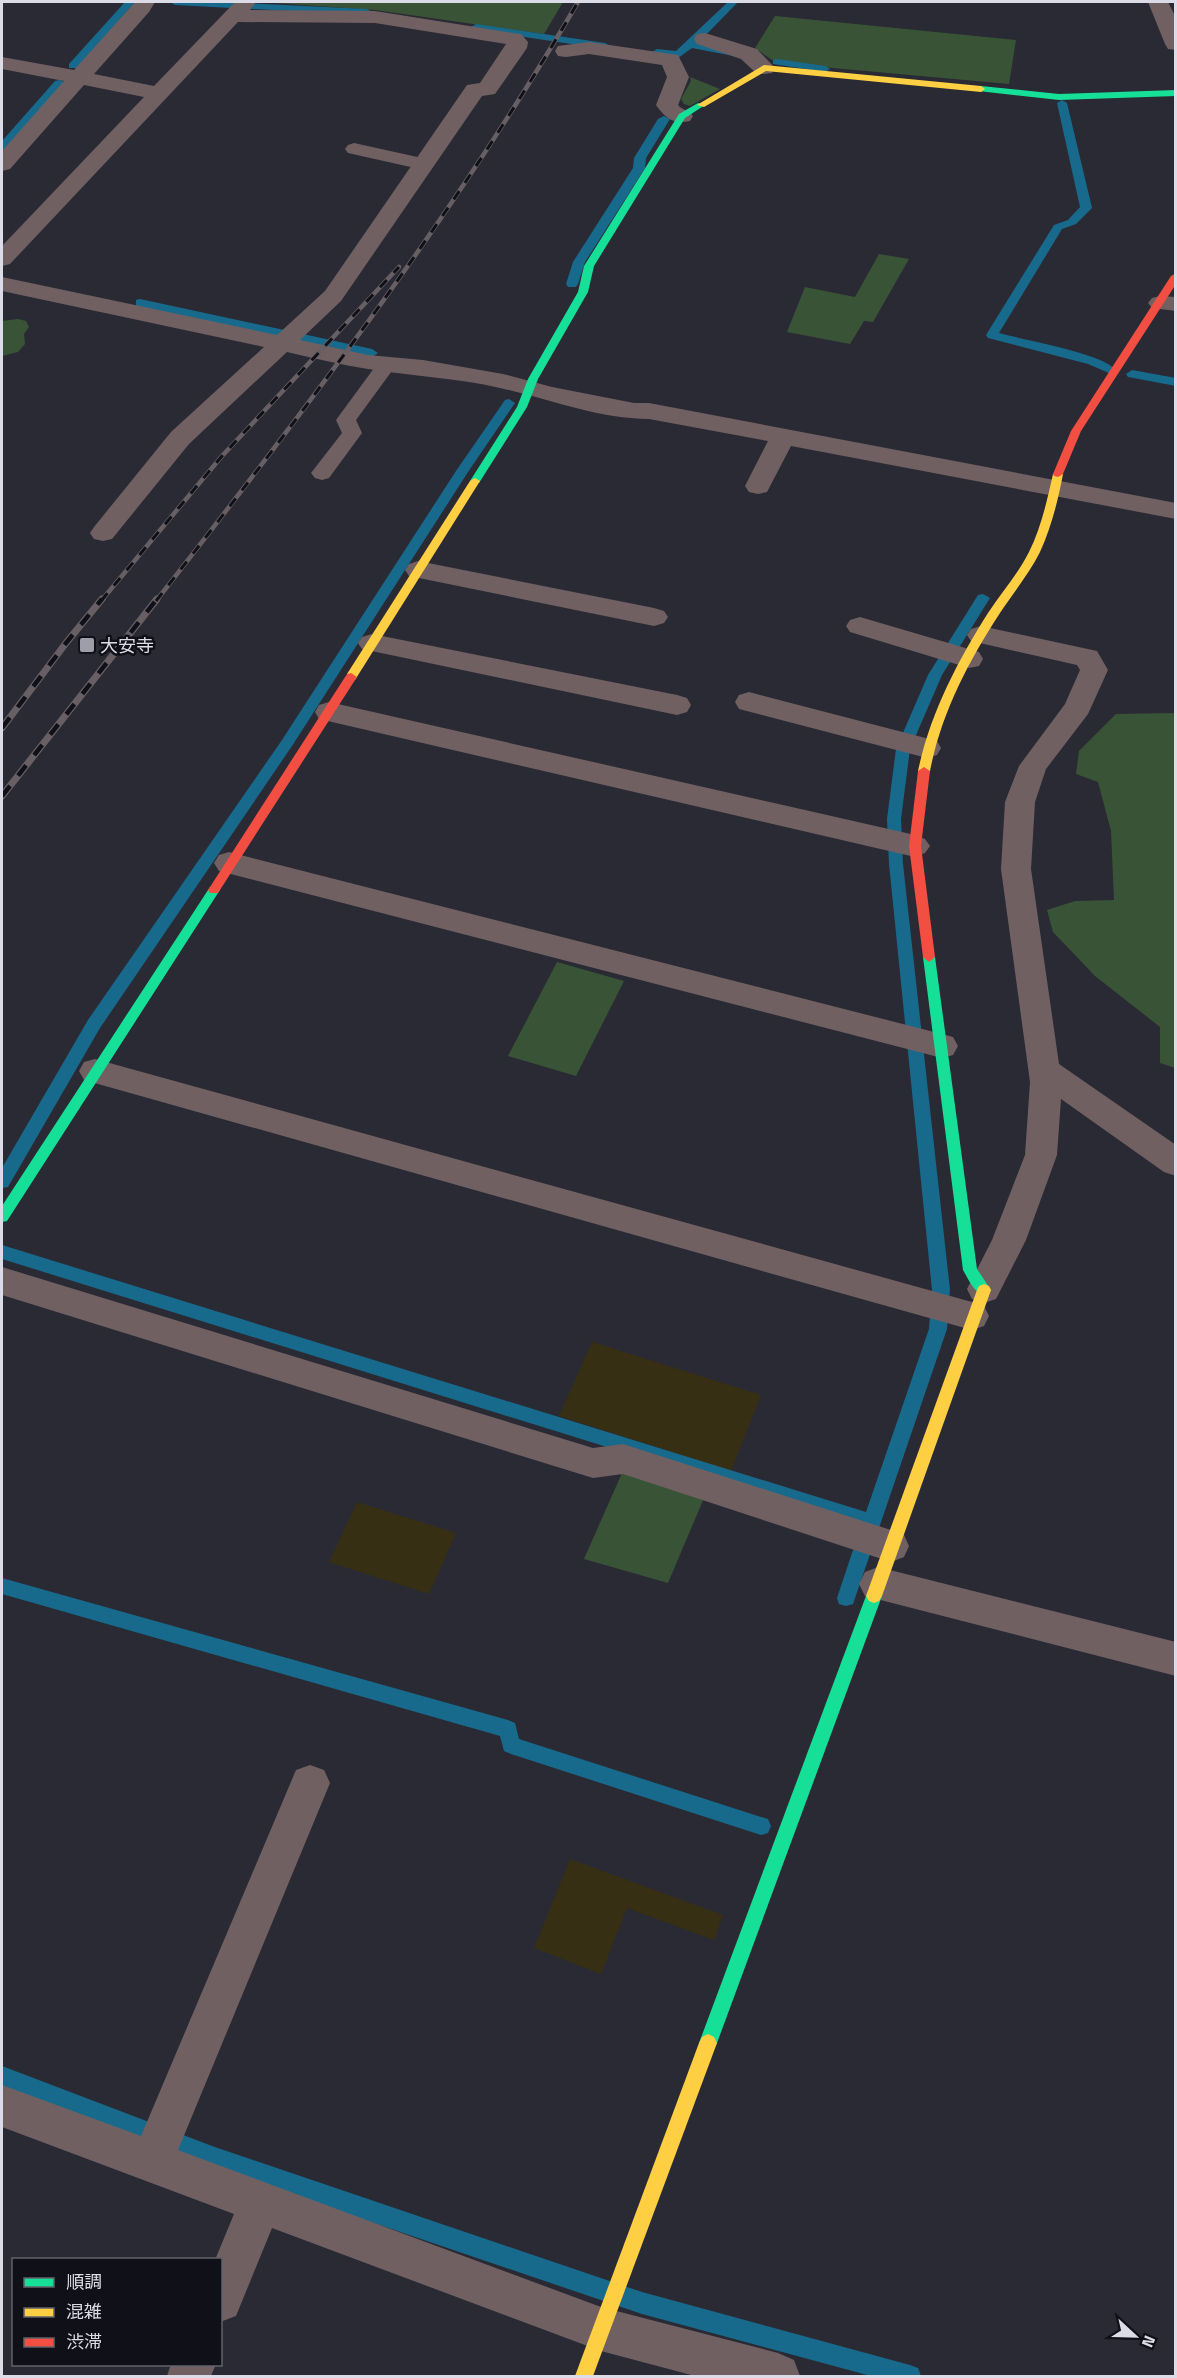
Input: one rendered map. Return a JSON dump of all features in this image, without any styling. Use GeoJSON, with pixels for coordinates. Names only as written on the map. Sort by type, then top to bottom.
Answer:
{"type":"FeatureCollection","features":[{"type":"Feature","properties":{"kind":"street"},"geometry":{"type":"LineString","coordinates":[[1158,2],[1176,44]]}},
{"type":"Feature","properties":{"kind":"street"},"geometry":{"type":"LineString","coordinates":[[2,164],[143,5]]}},
{"type":"Feature","properties":{"kind":"street"},"geometry":{"type":"LineString","coordinates":[[2,259],[240,7],[375,17],[513,39],[517,42],[516,48],[487,89],[476,90],[333,296],[180,438],[103,533]]}},
{"type":"Feature","properties":{"kind":"street"},"geometry":{"type":"LineString","coordinates":[[705,39],[749,54],[764,68]]}},
{"type":"Feature","properties":{"kind":"street"},"geometry":{"type":"LineString","coordinates":[[566,51],[589,48],[670,60],[678,77],[667,105],[673,113],[682,116]]}},
{"type":"Feature","properties":{"kind":"street"},"geometry":{"type":"LineString","coordinates":[[2,63],[158,93]]}},
{"type":"Feature","properties":{"kind":"street"},"geometry":{"type":"LineString","coordinates":[[2,1217],[229,863],[329,712],[522,407],[533,379],[583,292],[589,266],[682,116],[764,68],[1059,97],[1176,93]]}},
{"type":"Feature","properties":{"kind":"street"},"geometry":{"type":"LineString","coordinates":[[584,2376],[878,1584],[875,1541],[961,1305],[970,1270],[923,1041],[903,843],[913,745],[935,725],[961,650],[1022,575],[1035,551],[1056,487],[1060,465],[1076,431],[1168,303],[1176,276]]}},
{"type":"Feature","properties":{"kind":"street"},"geometry":{"type":"LineString","coordinates":[[2,284],[289,337],[368,362],[481,377],[634,411],[649,411],[1176,511]]}},
{"type":"Feature","properties":{"kind":"street"},"geometry":{"type":"LineString","coordinates":[[758,486],[783,436]]}},
{"type":"Feature","properties":{"kind":"street"},"geometry":{"type":"LineString","coordinates":[[418,570],[654,617]]}},
{"type":"Feature","properties":{"kind":"street"},"geometry":{"type":"LineString","coordinates":[[860,626],[961,650],[1087,658],[1095,670],[1078,707],[1033,766],[1020,802],[1016,869],[1044,1070],[1041,1155],[1009,1240],[961,1305]]}},
{"type":"Feature","properties":{"kind":"street"},"geometry":{"type":"LineString","coordinates":[[372,643],[677,705]]}},
{"type":"Feature","properties":{"kind":"street"},"geometry":{"type":"LineString","coordinates":[[749,702],[913,745]]}},
{"type":"Feature","properties":{"kind":"street"},"geometry":{"type":"LineString","coordinates":[[329,712],[903,843]]}},
{"type":"Feature","properties":{"kind":"street"},"geometry":{"type":"LineString","coordinates":[[229,863],[923,1041]]}},
{"type":"Feature","properties":{"kind":"street"},"geometry":{"type":"LineString","coordinates":[[1044,1070],[1176,1162]]}},
{"type":"Feature","properties":{"kind":"street"},"geometry":{"type":"LineString","coordinates":[[95,1071],[961,1305]]}},
{"type":"Feature","properties":{"kind":"street"},"geometry":{"type":"LineString","coordinates":[[2,1281],[593,1463],[623,1459],[875,1541]]}},
{"type":"Feature","properties":{"kind":"street"},"geometry":{"type":"LineString","coordinates":[[878,1584],[1176,1659]]}},
{"type":"Feature","properties":{"kind":"street"},"geometry":{"type":"LineString","coordinates":[[158,2146],[310,1783]]}},
{"type":"Feature","properties":{"kind":"street"},"geometry":{"type":"LineString","coordinates":[[2,2106],[158,2146],[261,2202],[778,2376]]}},
{"type":"Feature","properties":{"kind":"street"},"geometry":{"type":"LineString","coordinates":[[222,2295],[261,2202]]}},
{"type":"Feature","properties":{"kind":"lane"},"geometry":{"type":"LineString","coordinates":[[354,149],[424,164]]}},
{"type":"Feature","properties":{"kind":"lane"},"geometry":{"type":"LineString","coordinates":[[322,473],[352,433],[346,420],[387,364]]}},
{"type":"Feature","properties":{"kind":"green space"},"geometry":{"type":"Polygon","coordinates":[[[261,2],[563,2],[544,34],[375,10],[261,2]]]}},
{"type":"Feature","properties":{"kind":"green space"},"geometry":{"type":"Polygon","coordinates":[[[775,16],[1016,40],[1009,84],[822,67],[772,60],[755,48],[775,16]]]}},
{"type":"Feature","properties":{"kind":"green space"},"geometry":{"type":"Polygon","coordinates":[[[690,77],[720,89],[690,106],[684,104],[681,99],[691,81],[690,77]]]}},
{"type":"Feature","properties":{"kind":"green space"},"geometry":{"type":"Polygon","coordinates":[[[879,254],[909,259],[873,322],[864,321],[850,344],[787,332],[805,287],[855,297],[879,254]]]}},
{"type":"Feature","properties":{"kind":"green space"},"geometry":{"type":"Polygon","coordinates":[[[18,319],[26,321],[29,327],[24,334],[25,344],[18,352],[2,356],[2,321],[18,319]]]}},
{"type":"Feature","properties":{"kind":"green space"},"geometry":{"type":"Polygon","coordinates":[[[1176,713],[1175,1068],[1160,1063],[1160,1027],[1095,976],[1053,932],[1047,910],[1075,901],[1114,900],[1111,831],[1098,782],[1076,774],[1079,751],[1116,714],[1176,713]]]}},
{"type":"Feature","properties":{"kind":"green space"},"geometry":{"type":"Polygon","coordinates":[[[557,962],[624,981],[576,1076],[508,1056],[557,962]]]}},
{"type":"Feature","properties":{"kind":"green space"},"geometry":{"type":"Polygon","coordinates":[[[622,1473],[704,1498],[668,1583],[584,1559],[622,1473]]]}},
{"type":"Feature","properties":{"kind":"sand"},"geometry":{"type":"Polygon","coordinates":[[[592,1342],[761,1395],[731,1471],[559,1416],[592,1342]]]}},
{"type":"Feature","properties":{"kind":"sand"},"geometry":{"type":"Polygon","coordinates":[[[357,1502],[456,1533],[429,1594],[329,1562],[357,1502]]]}},
{"type":"Feature","properties":{"kind":"sand"},"geometry":{"type":"Polygon","coordinates":[[[570,1859],[723,1915],[714,1940],[627,1908],[601,1974],[534,1948],[570,1859]]]}},
{"type":"Feature","properties":{"kind":"waterway"},"geometry":{"type":"LineString","coordinates":[[73,66],[130,2]]}},
{"type":"Feature","properties":{"kind":"waterway"},"geometry":{"type":"LineString","coordinates":[[175,2],[367,12]]}},
{"type":"Feature","properties":{"kind":"waterway"},"geometry":{"type":"LineString","coordinates":[[690,44],[733,2]]}},
{"type":"Feature","properties":{"kind":"waterway"},"geometry":{"type":"LineString","coordinates":[[476,27],[605,46]]}},
{"type":"Feature","properties":{"kind":"waterway"},"geometry":{"type":"LineString","coordinates":[[657,52],[678,55],[690,44]]}},
{"type":"Feature","properties":{"kind":"waterway"},"geometry":{"type":"LineString","coordinates":[[690,44],[740,56]]}},
{"type":"Feature","properties":{"kind":"waterway"},"geometry":{"type":"LineString","coordinates":[[777,62],[825,69]]}},
{"type":"Feature","properties":{"kind":"waterway"},"geometry":{"type":"LineString","coordinates":[[2,147],[59,83]]}},
{"type":"Feature","properties":{"kind":"waterway"},"geometry":{"type":"LineString","coordinates":[[1062,103],[1086,208],[1072,222],[1058,227],[992,335],[1092,361],[1109,369]]}},
{"type":"Feature","properties":{"kind":"waterway"},"geometry":{"type":"LineString","coordinates":[[572,284],[579,262],[639,168],[640,158],[664,119]]}},
{"type":"Feature","properties":{"kind":"waterway"},"geometry":{"type":"LineString","coordinates":[[140,303],[372,353]]}},
{"type":"Feature","properties":{"kind":"waterway"},"geometry":{"type":"LineString","coordinates":[[1132,374],[1176,382]]}},
{"type":"Feature","properties":{"kind":"waterway"},"geometry":{"type":"LineString","coordinates":[[2,1182],[94,1024],[287,743],[462,471],[509,403]]}},
{"type":"Feature","properties":{"kind":"waterway"},"geometry":{"type":"LineString","coordinates":[[846,1598],[938,1329],[941,1290],[896,864],[894,819],[903,749],[935,675],[983,598]]}},
{"type":"Feature","properties":{"kind":"waterway"},"geometry":{"type":"LineString","coordinates":[[2,1252],[871,1521]]}},
{"type":"Feature","properties":{"kind":"waterway"},"geometry":{"type":"LineString","coordinates":[[2,1586],[508,1729],[511,1745],[761,1826]]}},
{"type":"Feature","properties":{"kind":"waterway"},"geometry":{"type":"LineString","coordinates":[[2,2077],[212,2157],[642,2303],[910,2376]]}},
{"type":"Feature","properties":{"kind":"railway"},"geometry":{"type":"LineString","coordinates":[[156,601],[378,309],[481,158],[531,81],[578,2]]}},
{"type":"Feature","properties":{"kind":"railway"},"geometry":{"type":"LineString","coordinates":[[101,601],[222,456],[399,267]]}},
{"type":"Feature","properties":{"kind":"railway"},"geometry":{"type":"LineString","coordinates":[[2,728],[102,599]]}},
{"type":"Feature","properties":{"kind":"railway"},"geometry":{"type":"LineString","coordinates":[[2,796],[157,599]]}},
{"type":"Feature","properties":{"kind":"traffic: fast"},"geometry":{"type":"LineString","coordinates":[[981,89],[1059,97],[1176,93]]}},
{"type":"Feature","properties":{"kind":"traffic: fast"},"geometry":{"type":"LineString","coordinates":[[475,481],[522,407],[533,379],[583,292],[589,266],[682,116],[701,105]]}},
{"type":"Feature","properties":{"kind":"traffic: fast"},"geometry":{"type":"LineString","coordinates":[[2,1217],[214,890]]}},
{"type":"Feature","properties":{"kind":"traffic: fast"},"geometry":{"type":"LineString","coordinates":[[929,957],[970,1270],[984,1290]]}},
{"type":"Feature","properties":{"kind":"traffic: fast"},"geometry":{"type":"LineString","coordinates":[[708,2043],[874,1596]]}},
{"type":"Feature","properties":{"kind":"traffic: slow"},"geometry":{"type":"LineString","coordinates":[[701,105],[764,68],[981,89]]}},
{"type":"Feature","properties":{"kind":"traffic: slow"},"geometry":{"type":"LineString","coordinates":[[924,771],[935,728],[955,682],[992,616],[1034,553],[1049,514],[1058,474]]}},
{"type":"Feature","properties":{"kind":"traffic: slow"},"geometry":{"type":"LineString","coordinates":[[351,677],[475,481]]}},
{"type":"Feature","properties":{"kind":"traffic: slow"},"geometry":{"type":"LineString","coordinates":[[874,1596],[984,1290]]}},
{"type":"Feature","properties":{"kind":"traffic: slow"},"geometry":{"type":"LineString","coordinates":[[584,2376],[708,2043]]}},
{"type":"Feature","properties":{"kind":"traffic: jam"},"geometry":{"type":"LineString","coordinates":[[1058,474],[1076,431],[1176,276]]}},
{"type":"Feature","properties":{"kind":"traffic: jam"},"geometry":{"type":"LineString","coordinates":[[214,890],[351,677]]}},
{"type":"Feature","properties":{"kind":"traffic: jam"},"geometry":{"type":"LineString","coordinates":[[924,771],[915,846],[929,957]]}},
{"type":"Feature","properties":{"kind":"place","name":"大安寺"},"geometry":{"type":"Point","coordinates":[87,645]}}]}
